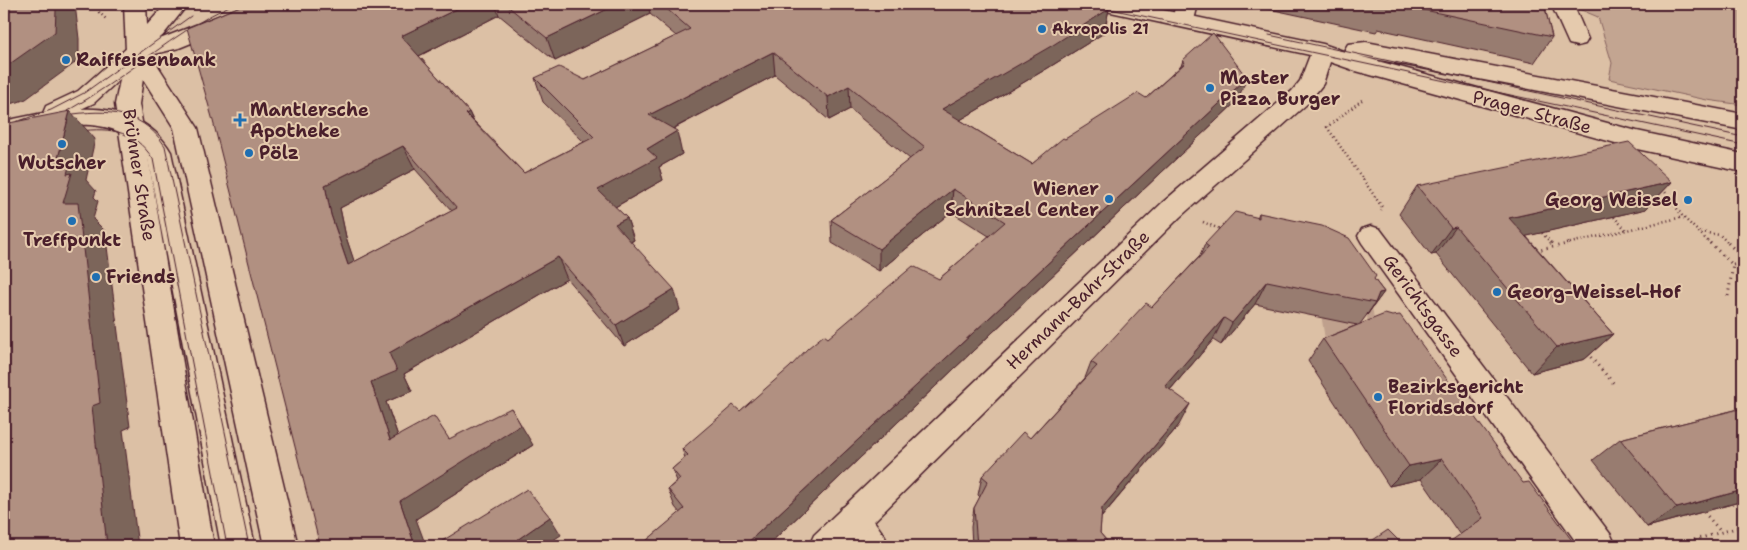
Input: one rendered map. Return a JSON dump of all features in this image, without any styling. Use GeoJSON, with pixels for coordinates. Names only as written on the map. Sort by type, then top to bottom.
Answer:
{"type":"FeatureCollection","features":[{"type":"Feature","properties":{"kind":"main road","name":"Brünner Straße"},"geometry":{"type":"LineString","coordinates":[[135,4],[137,51],[127,104],[197,546]]}},
{"type":"Feature","properties":{"kind":"main road"},"geometry":{"type":"LineString","coordinates":[[30,123],[86,97],[137,51],[177,4]]}},
{"type":"Feature","properties":{"kind":"main road"},"geometry":{"type":"LineString","coordinates":[[137,51],[171,43],[267,4]]}},
{"type":"Feature","properties":{"kind":"main road","name":"Prager Straße"},"geometry":{"type":"LineString","coordinates":[[1106,4],[1185,12],[1322,51],[1364,66],[1627,138],[1743,164]]}},
{"type":"Feature","properties":{"kind":"main road"},"geometry":{"type":"LineString","coordinates":[[1562,4],[1577,39]]}},
{"type":"Feature","properties":{"kind":"main road","name":"Prager Straße"},"geometry":{"type":"LineString","coordinates":[[1322,51],[1366,49],[1743,122]]}},
{"type":"Feature","properties":{"kind":"main road"},"geometry":{"type":"LineString","coordinates":[[137,51],[186,128],[281,546]]}},
{"type":"Feature","properties":{"kind":"main road","name":"Hermann-Bahr-Straße"},"geometry":{"type":"LineString","coordinates":[[826,546],[1171,210],[1300,97],[1311,84],[1322,51]]}},
{"type":"Feature","properties":{"kind":"main road"},"geometry":{"type":"LineString","coordinates":[[4,129],[71,116],[85,116],[131,126],[153,142],[162,160],[238,546]]}},
{"type":"Feature","properties":{"kind":"main road","name":"Gerichtsgasse"},"geometry":{"type":"LineString","coordinates":[[1371,236],[1416,317],[1599,546]]}},
{"type":"Feature","properties":{"kind":"main road"},"geometry":{"type":"LineString","coordinates":[[853,519],[872,546]]}},
{"type":"Feature","properties":{"kind":"path"},"geometry":{"type":"LineString","coordinates":[[1362,100],[1327,127],[1382,207],[1371,236]]}},
{"type":"Feature","properties":{"kind":"path"},"geometry":{"type":"LineString","coordinates":[[1661,186],[1683,217],[1734,265]]}},
{"type":"Feature","properties":{"kind":"path"},"geometry":{"type":"LineString","coordinates":[[1171,210],[1232,231]]}},
{"type":"Feature","properties":{"kind":"path"},"geometry":{"type":"LineString","coordinates":[[1614,217],[1627,230]]}},
{"type":"Feature","properties":{"kind":"path"},"geometry":{"type":"LineString","coordinates":[[1529,252],[1683,217]]}},
{"type":"Feature","properties":{"kind":"path"},"geometry":{"type":"LineString","coordinates":[[1700,232],[1720,236],[1743,258]]}},
{"type":"Feature","properties":{"kind":"path"},"geometry":{"type":"LineString","coordinates":[[1542,233],[1554,247]]}},
{"type":"Feature","properties":{"kind":"path"},"geometry":{"type":"LineString","coordinates":[[1734,265],[1743,263]]}},
{"type":"Feature","properties":{"kind":"path"},"geometry":{"type":"LineString","coordinates":[[1728,296],[1734,265]]}},
{"type":"Feature","properties":{"kind":"path"},"geometry":{"type":"LineString","coordinates":[[1585,351],[1616,386]]}},
{"type":"Feature","properties":{"kind":"path"},"geometry":{"type":"LineString","coordinates":[[1704,512],[1721,532]]}},
{"type":"Feature","properties":{"kind":"path"},"geometry":{"type":"LineString","coordinates":[[1674,546],[1743,526]]}},
{"type":"Feature","properties":{"kind":"shaded area"},"geometry":{"type":"Polygon","coordinates":[[[1576,4],[1743,4],[1743,105],[1707,100],[1609,79],[1612,63],[1598,17],[1579,9],[1576,4]]]}},
{"type":"Feature","properties":{"kind":"building"},"geometry":{"type":"Polygon","coordinates":[[[4,4],[55,4],[56,11],[55,32],[4,68],[4,4]]]}},
{"type":"Feature","properties":{"kind":"building"},"geometry":{"type":"Polygon","coordinates":[[[245,4],[467,4],[401,36],[469,112],[466,114],[524,173],[594,137],[535,78],[559,67],[585,80],[690,29],[661,4],[1083,4],[1109,9],[1053,45],[942,109],[1032,164],[1063,138],[1065,139],[1138,93],[1146,98],[1185,63],[1183,60],[1213,33],[1247,78],[744,546],[640,546],[684,509],[668,489],[680,479],[672,469],[688,455],[682,449],[733,405],[740,411],[790,367],[808,348],[824,335],[828,338],[913,266],[939,279],[1005,222],[953,189],[879,249],[831,220],[925,147],[849,86],[828,97],[773,52],[649,115],[677,131],[647,149],[657,158],[598,190],[627,218],[615,224],[674,289],[616,325],[558,257],[389,353],[397,371],[371,382],[390,440],[434,416],[449,439],[511,408],[521,425],[400,501],[415,546],[320,546],[213,121],[187,28],[245,4]],[[403,146],[325,185],[331,215],[348,265],[457,208],[403,146]]]}},
{"type":"Feature","properties":{"kind":"building"},"geometry":{"type":"Polygon","coordinates":[[[505,4],[618,4],[547,38],[505,4]]]}},
{"type":"Feature","properties":{"kind":"building"},"geometry":{"type":"Polygon","coordinates":[[[1396,4],[1544,4],[1552,37],[1396,4]]]}},
{"type":"Feature","properties":{"kind":"building"},"geometry":{"type":"Polygon","coordinates":[[[70,111],[56,166],[70,163],[67,174],[72,173],[63,203],[78,203],[100,403],[92,406],[107,546],[4,546],[4,124],[70,111]]]}},
{"type":"Feature","properties":{"kind":"building"},"geometry":{"type":"Polygon","coordinates":[[[1629,142],[1672,182],[1509,218],[1613,334],[1557,347],[1456,227],[1451,228],[1417,186],[1629,142]]]}},
{"type":"Feature","properties":{"kind":"building"},"geometry":{"type":"Polygon","coordinates":[[[1235,212],[1259,218],[1259,213],[1322,226],[1349,238],[1376,276],[1374,279],[1384,292],[1379,293],[1375,303],[1267,281],[1232,323],[1224,318],[1165,386],[1190,404],[1102,508],[1100,533],[1111,546],[977,546],[974,508],[988,481],[982,476],[1023,432],[1030,438],[1097,366],[1091,362],[1146,303],[1152,307],[1209,247],[1205,244],[1235,212]]]}},
{"type":"Feature","properties":{"kind":"building"},"geometry":{"type":"Polygon","coordinates":[[[1385,314],[1392,316],[1400,315],[1523,483],[1529,482],[1576,546],[1444,546],[1483,518],[1442,459],[1409,466],[1323,339],[1385,314]]]}},
{"type":"Feature","properties":{"kind":"building"},"geometry":{"type":"Polygon","coordinates":[[[1743,408],[1743,490],[1677,508],[1620,439],[1743,408]]]}},
{"type":"Feature","properties":{"kind":"building"},"geometry":{"type":"Polygon","coordinates":[[[527,489],[550,517],[517,540],[522,546],[434,546],[527,489]]]}},
{"type":"Feature","properties":{"kind":"building"},"geometry":{"type":"Polygon","coordinates":[[[1388,530],[1404,546],[1364,546],[1388,530]]]}},
{"type":"Feature","properties":{"kind":"tunnel"},"geometry":{"type":"LineString","coordinates":[[1324,333],[1375,325]]}},
{"type":"Feature","properties":{"kind":"tram line"},"geometry":{"type":"LineString","coordinates":[[67,111],[109,85],[190,28],[233,4]]}},
{"type":"Feature","properties":{"kind":"tram line"},"geometry":{"type":"LineString","coordinates":[[1087,4],[1743,145]]}},
{"type":"Feature","properties":{"kind":"tram line"},"geometry":{"type":"LineString","coordinates":[[4,126],[51,110],[84,93],[191,16]]}},
{"type":"Feature","properties":{"kind":"tram line"},"geometry":{"type":"LineString","coordinates":[[1269,35],[1743,137]]}},
{"type":"Feature","properties":{"kind":"tram line"},"geometry":{"type":"LineString","coordinates":[[58,116],[103,112],[131,117],[155,133],[165,146],[249,546]]}},
{"type":"Feature","properties":{"kind":"tram line"},"geometry":{"type":"LineString","coordinates":[[73,132],[85,130],[118,132],[137,141],[153,159],[227,546]]}},
{"type":"Feature","properties":{"kind":"place","name":"Akropolis 21"},"geometry":{"type":"Point","coordinates":[1042,29]}},
{"type":"Feature","properties":{"kind":"place","name":"Raiffeisenbank"},"geometry":{"type":"Point","coordinates":[66,60]}},
{"type":"Feature","properties":{"kind":"place","name":"Master Pizza Burger"},"geometry":{"type":"Point","coordinates":[1210,88]}},
{"type":"Feature","properties":{"kind":"place","name":"Mantlersche Apotheke"},"geometry":{"type":"Point","coordinates":[240,120]}},
{"type":"Feature","properties":{"kind":"place","name":"Wutscher"},"geometry":{"type":"Point","coordinates":[62,144]}},
{"type":"Feature","properties":{"kind":"place","name":"Pölz"},"geometry":{"type":"Point","coordinates":[249,153]}},
{"type":"Feature","properties":{"kind":"place","name":"Wiener Schnitzel Center"},"geometry":{"type":"Point","coordinates":[1109,199]}},
{"type":"Feature","properties":{"kind":"place","name":"Georg Weissel"},"geometry":{"type":"Point","coordinates":[1688,200]}},
{"type":"Feature","properties":{"kind":"place","name":"Treffpunkt"},"geometry":{"type":"Point","coordinates":[72,221]}},
{"type":"Feature","properties":{"kind":"place","name":"Friends"},"geometry":{"type":"Point","coordinates":[96,277]}},
{"type":"Feature","properties":{"kind":"place","name":"Georg-Weissel-Hof"},"geometry":{"type":"Point","coordinates":[1497,292]}},
{"type":"Feature","properties":{"kind":"place","name":"Bezirksgericht Floridsdorf"},"geometry":{"type":"Point","coordinates":[1378,397]}}]}
